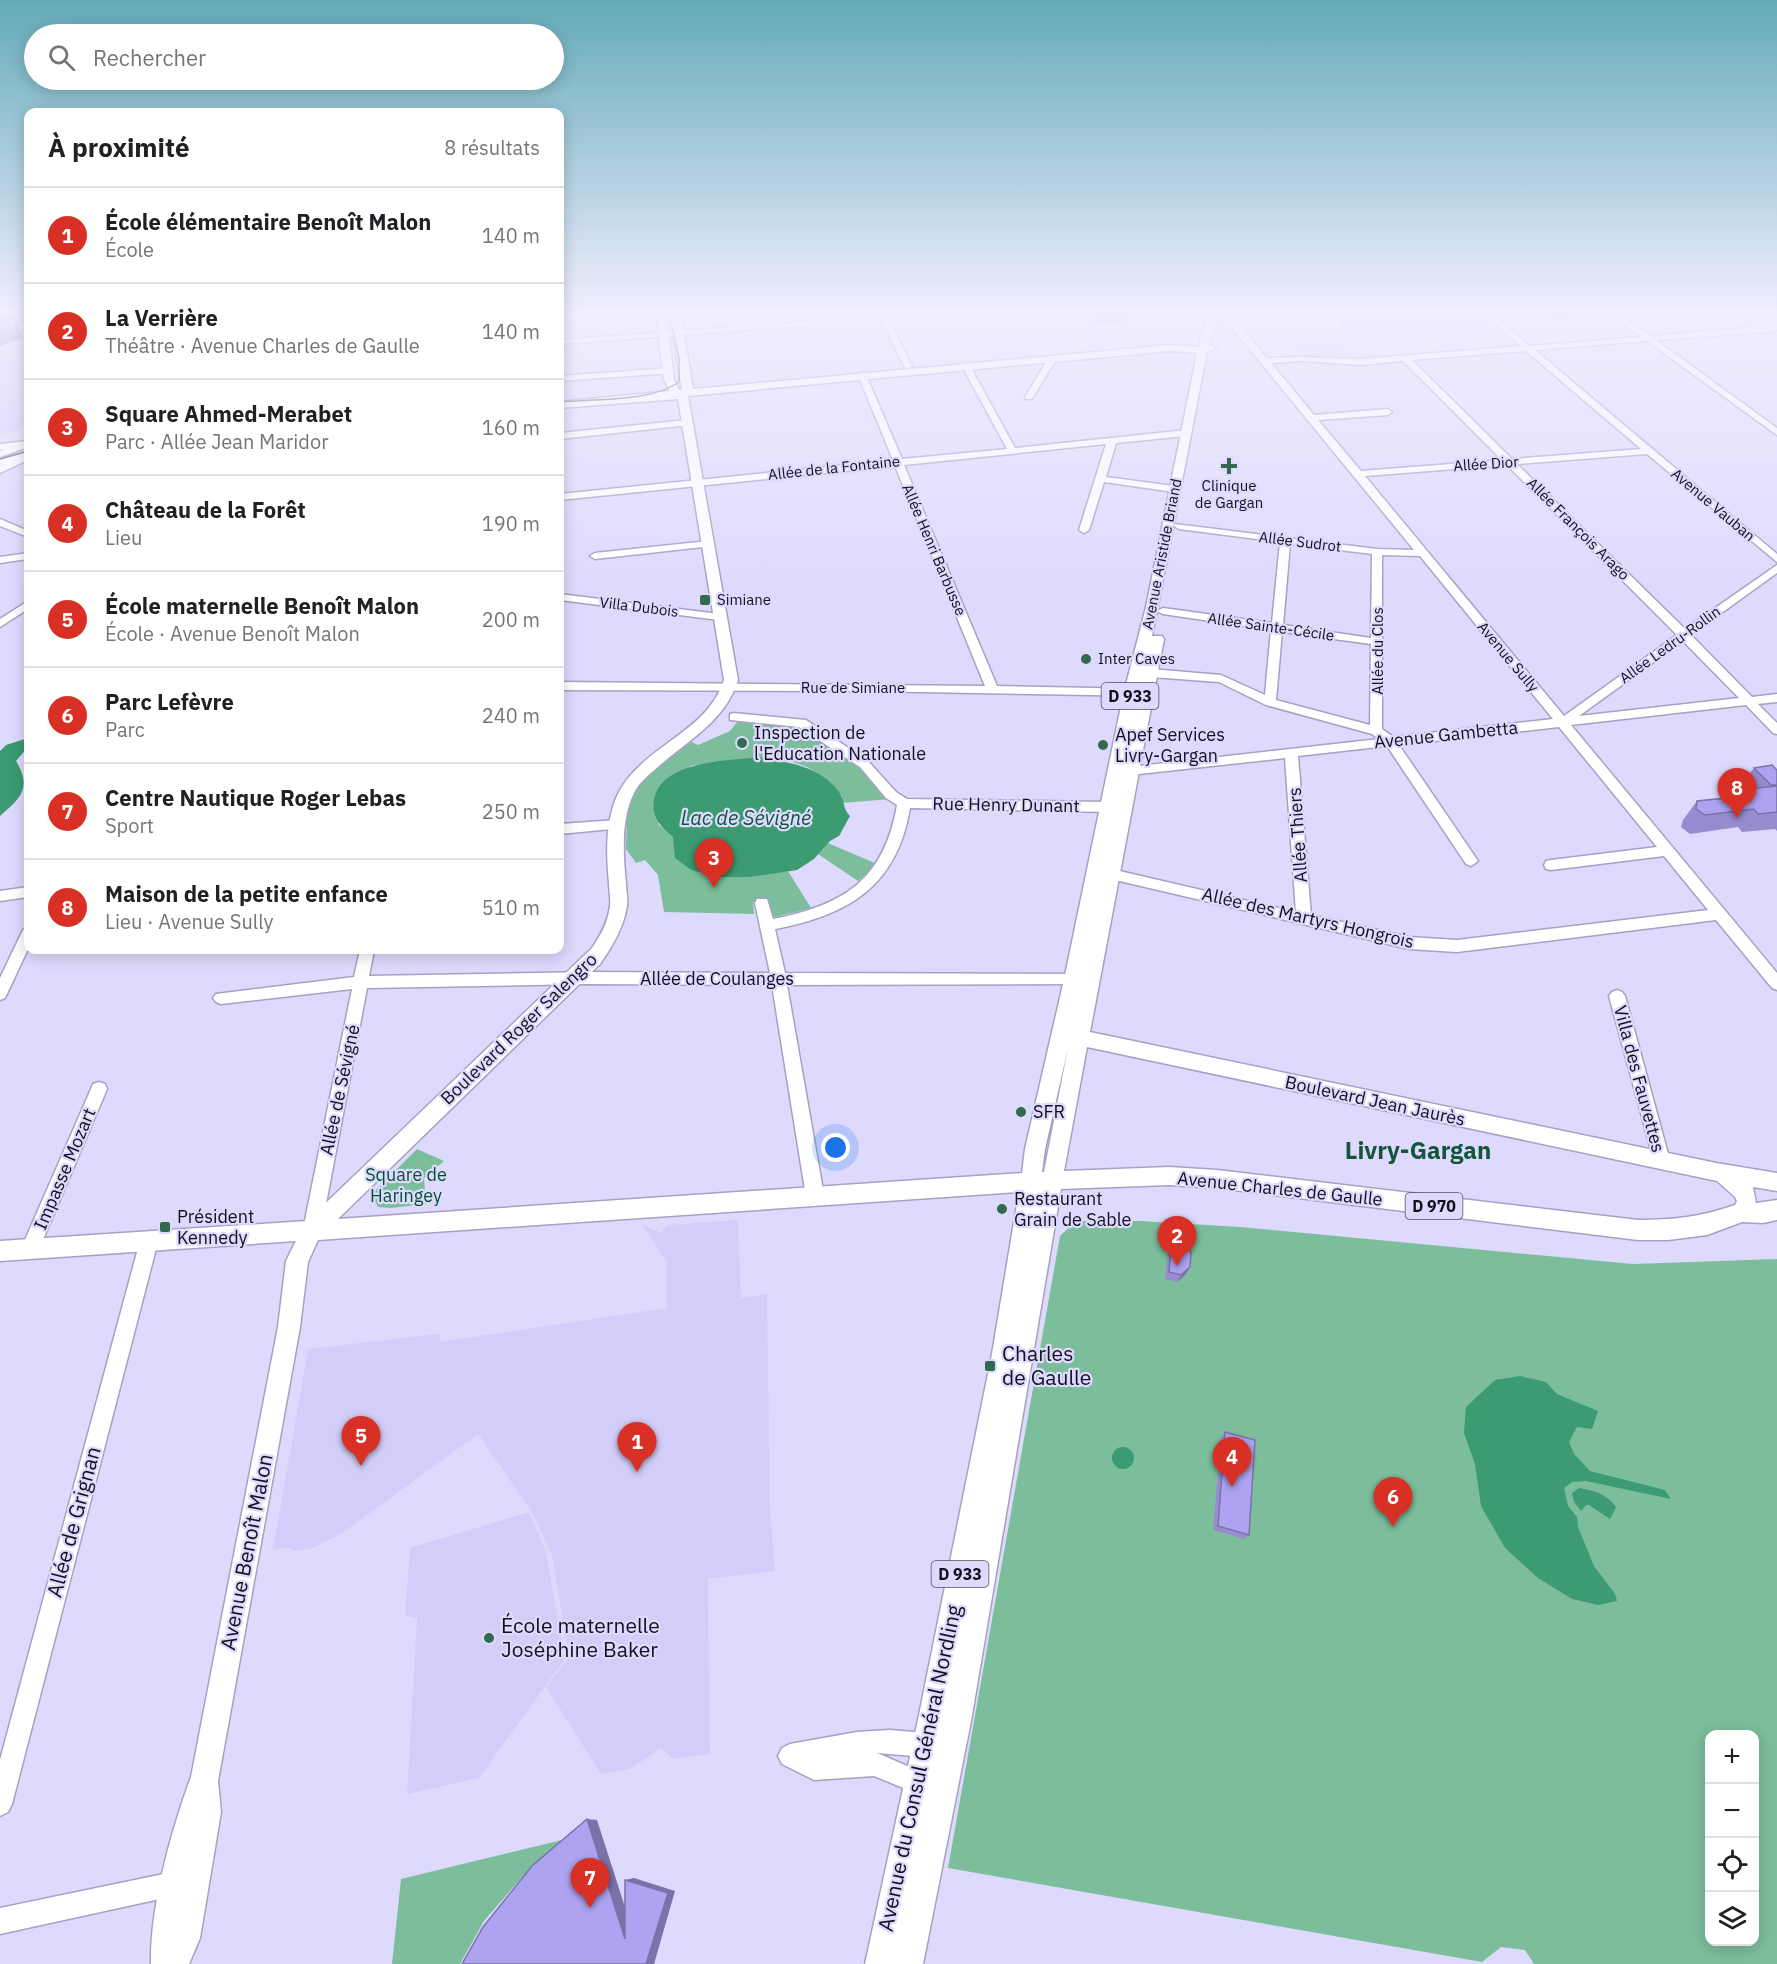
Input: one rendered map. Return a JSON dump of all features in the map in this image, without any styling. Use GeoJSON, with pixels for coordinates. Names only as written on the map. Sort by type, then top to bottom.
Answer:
{"type":"FeatureCollection","features":[{"type":"Feature","properties":{"kind":"main road"},"geometry":{"type":"LineString","coordinates":[[683,404],[731,680],[730,686]]}},
{"type":"Feature","properties":{"kind":"main road","name":"Avenue Aristide Briand"},"geometry":{"type":"LineString","coordinates":[[1042,1182],[1080,1038],[1111,874],[1131,692],[1153,607],[1174,489],[1193,404]]}},
{"type":"Feature","properties":{"kind":"main road","name":"Avenue Aristide Briand"},"geometry":{"type":"LineString","coordinates":[[1042,1182],[1060,1084],[1053,1072],[1108,807],[1123,770],[1151,673],[1179,526],[1198,404]]}},
{"type":"Feature","properties":{"kind":"main road"},"geometry":{"type":"LineString","coordinates":[[0,447],[24,450]]}},
{"type":"Feature","properties":{"kind":"main road"},"geometry":{"type":"LineString","coordinates":[[0,463],[24,452]]}},
{"type":"Feature","properties":{"kind":"main road","name":"Boulevard Roger Salengro"},"geometry":{"type":"LineString","coordinates":[[312,1230],[574,979],[600,951],[615,922],[619,903],[617,825],[630,785],[650,764],[711,715],[722,704],[730,686]]}},
{"type":"Feature","properties":{"kind":"main road"},"geometry":{"type":"LineString","coordinates":[[1059,1043],[1080,1038]]}},
{"type":"Feature","properties":{"kind":"main road","name":"Boulevard Jean Jaurès"},"geometry":{"type":"LineString","coordinates":[[1080,1038],[1662,1161],[1777,1182]]}},
{"type":"Feature","properties":{"kind":"main road"},"geometry":{"type":"LineString","coordinates":[[1716,1172],[1735,1182],[1743,1191],[1747,1201],[1742,1212]]}},
{"type":"Feature","properties":{"kind":"main road","name":"Avenue Charles de Gaulle"},"geometry":{"type":"LineString","coordinates":[[1042,1182],[1170,1176],[1217,1179],[1638,1230],[1668,1230],[1707,1225],[1742,1212],[1763,1213],[1777,1210]]}},
{"type":"Feature","properties":{"kind":"main road","name":"D 970"},"geometry":{"type":"LineString","coordinates":[[0,1251],[1042,1182]]}},
{"type":"Feature","properties":{"kind":"main road","name":"Avenue du Consul Général Nordling"},"geometry":{"type":"LineString","coordinates":[[880,1964],[926,1745],[1003,1354],[1042,1182]]}},
{"type":"Feature","properties":{"kind":"main road","name":"Avenue du Consul Général Nordling"},"geometry":{"type":"LineString","coordinates":[[908,1964],[957,1721],[1008,1426],[1042,1182]]}},
{"type":"Feature","properties":{"kind":"main road","name":"Avenue Benoît Malon"},"geometry":{"type":"LineString","coordinates":[[174,1964],[185,1938],[191,1815],[205,1777],[289,1327],[300,1304],[312,1230]]}},
{"type":"Feature","properties":{"kind":"main road","name":"Avenue Benoît Malon"},"geometry":{"type":"LineString","coordinates":[[166,1964],[165,1951],[186,1881]]}},
{"type":"Feature","properties":{"kind":"street","name":"Allée Henri Barbusse"},"geometry":{"type":"LineString","coordinates":[[874,404],[993,690]]}},
{"type":"Feature","properties":{"kind":"street"},"geometry":{"type":"LineString","coordinates":[[987,404],[1012,450]]}},
{"type":"Feature","properties":{"kind":"street","name":"Avenue Sully"},"geometry":{"type":"LineString","coordinates":[[1300,404],[1421,554],[1775,979]]}},
{"type":"Feature","properties":{"kind":"street","name":"Allée François Arago"},"geometry":{"type":"LineString","coordinates":[[1451,404],[1685,635],[1777,730]]}},
{"type":"Feature","properties":{"kind":"street","name":"Avenue Vauban"},"geometry":{"type":"LineString","coordinates":[[1593,404],[1777,559]]}},
{"type":"Feature","properties":{"kind":"street"},"geometry":{"type":"LineString","coordinates":[[1739,404],[1777,432]]}},
{"type":"Feature","properties":{"kind":"street"},"geometry":{"type":"LineString","coordinates":[[1312,418],[1388,412]]}},
{"type":"Feature","properties":{"kind":"street"},"geometry":{"type":"LineString","coordinates":[[564,436],[687,423]]}},
{"type":"Feature","properties":{"kind":"street","name":"Allée de la Fontaine"},"geometry":{"type":"LineString","coordinates":[[564,497],[1186,433]]}},
{"type":"Feature","properties":{"kind":"street"},"geometry":{"type":"LineString","coordinates":[[1084,530],[1112,441]]}},
{"type":"Feature","properties":{"kind":"street"},"geometry":{"type":"LineString","coordinates":[[0,454],[24,451]]}},
{"type":"Feature","properties":{"kind":"street","name":"Allée Dior"},"geometry":{"type":"LineString","coordinates":[[1358,474],[1650,451]]}},
{"type":"Feature","properties":{"kind":"street"},"geometry":{"type":"LineString","coordinates":[[0,470],[24,453]]}},
{"type":"Feature","properties":{"kind":"street"},"geometry":{"type":"LineString","coordinates":[[1101,479],[1174,489]]}},
{"type":"Feature","properties":{"kind":"street"},"geometry":{"type":"LineString","coordinates":[[0,522],[24,532]]}},
{"type":"Feature","properties":{"kind":"street","name":"Allée Sudrot"},"geometry":{"type":"LineString","coordinates":[[1179,526],[1377,552],[1421,554]]}},
{"type":"Feature","properties":{"kind":"street"},"geometry":{"type":"LineString","coordinates":[[1270,702],[1285,541]]}},
{"type":"Feature","properties":{"kind":"street"},"geometry":{"type":"LineString","coordinates":[[595,556],[708,544]]}},
{"type":"Feature","properties":{"kind":"street","name":"Allée du Clos"},"geometry":{"type":"LineString","coordinates":[[1376,731],[1377,552]]}},
{"type":"Feature","properties":{"kind":"street"},"geometry":{"type":"LineString","coordinates":[[0,560],[24,557]]}},
{"type":"Feature","properties":{"kind":"street","name":"Allée Ledru-Rollin"},"geometry":{"type":"LineString","coordinates":[[1563,722],[1777,568]]}},
{"type":"Feature","properties":{"kind":"street","name":"Villa Dubois"},"geometry":{"type":"LineString","coordinates":[[564,598],[719,617]]}},
{"type":"Feature","properties":{"kind":"street"},"geometry":{"type":"LineString","coordinates":[[0,624],[24,607]]}},
{"type":"Feature","properties":{"kind":"street","name":"Allée Sainte-Cécile"},"geometry":{"type":"LineString","coordinates":[[1163,611],[1378,642]]}},
{"type":"Feature","properties":{"kind":"street"},"geometry":{"type":"LineString","coordinates":[[1151,673],[1221,679],[1270,702],[1376,731],[1392,742],[1471,861]]}},
{"type":"Feature","properties":{"kind":"street","name":"Rue de Simiane"},"geometry":{"type":"LineString","coordinates":[[564,686],[711,688],[730,686],[1146,694]]}},
{"type":"Feature","properties":{"kind":"street","name":"Avenue Gambetta"},"geometry":{"type":"LineString","coordinates":[[1123,770],[1777,698]]}},
{"type":"Feature","properties":{"kind":"street"},"geometry":{"type":"LineString","coordinates":[[734,717],[802,723],[864,764],[891,795],[904,803],[901,825],[886,861],[867,883],[839,903],[810,916],[768,925]]}},
{"type":"Feature","properties":{"kind":"street","name":"Allée Thiers"},"geometry":{"type":"LineString","coordinates":[[1291,752],[1304,918]]}},
{"type":"Feature","properties":{"kind":"street","name":"Rue Henry Dunant"},"geometry":{"type":"LineString","coordinates":[[904,803],[1108,807]]}},
{"type":"Feature","properties":{"kind":"street"},"geometry":{"type":"LineString","coordinates":[[564,829],[617,825]]}},
{"type":"Feature","properties":{"kind":"street"},"geometry":{"type":"LineString","coordinates":[[1551,865],[1668,851]]}},
{"type":"Feature","properties":{"kind":"street","name":"Allée des Martyrs Hongrois"},"geometry":{"type":"LineString","coordinates":[[1111,874],[1409,943],[1457,946],[1720,914]]}},
{"type":"Feature","properties":{"kind":"street"},"geometry":{"type":"LineString","coordinates":[[0,896],[24,893]]}},
{"type":"Feature","properties":{"kind":"street"},"geometry":{"type":"LineString","coordinates":[[762,903],[779,979],[815,1196]]}},
{"type":"Feature","properties":{"kind":"street"},"geometry":{"type":"LineString","coordinates":[[0,994],[24,943]]}},
{"type":"Feature","properties":{"kind":"street","name":"Allée de Sévigné"},"geometry":{"type":"LineString","coordinates":[[312,1230],[366,954]]}},
{"type":"Feature","properties":{"kind":"street","name":"Allée de Coulanges"},"geometry":{"type":"LineString","coordinates":[[221,998],[362,982],[574,979],[1073,980]]}},
{"type":"Feature","properties":{"kind":"street","name":"Villa des Fauvettes"},"geometry":{"type":"LineString","coordinates":[[1617,996],[1662,1161]]}},
{"type":"Feature","properties":{"kind":"street","name":"Impasse Mozart"},"geometry":{"type":"LineString","coordinates":[[30,1249],[99,1089]]}},
{"type":"Feature","properties":{"kind":"street","name":"Allée de Grignan"},"geometry":{"type":"LineString","coordinates":[[0,1804],[148,1241]]}},
{"type":"Feature","properties":{"kind":"street"},"geometry":{"type":"LineString","coordinates":[[918,1782],[874,1764],[814,1768],[790,1756],[871,1740],[902,1741],[926,1745]]}},
{"type":"Feature","properties":{"kind":"street"},"geometry":{"type":"LineString","coordinates":[[0,1921],[186,1881]]}},
{"type":"Feature","properties":{"kind":"shaded area"},"geometry":{"type":"Polygon","coordinates":[[[0,404],[24,404],[24,426],[0,436],[0,404]]]}},
{"type":"Feature","properties":{"kind":"shaded area"},"geometry":{"type":"Polygon","coordinates":[[[738,1220],[741,1298],[767,1294],[770,1508],[775,1571],[708,1579],[710,1754],[673,1759],[661,1748],[630,1769],[601,1774],[546,1687],[569,1657],[552,1555],[532,1512],[478,1434],[341,1534],[313,1548],[294,1551],[288,1547],[273,1550],[308,1349],[440,1334],[440,1342],[667,1308],[666,1260],[642,1225],[661,1233],[668,1225],[738,1220]]]}},
{"type":"Feature","properties":{"kind":"shaded area","name":"École maternelle Joséphine Baker"},"geometry":{"type":"Polygon","coordinates":[[[529,1512],[546,1552],[565,1659],[479,1778],[407,1794],[417,1618],[405,1615],[410,1548],[529,1512]]]}},
{"type":"Feature","properties":{"kind":"green space"},"geometry":{"type":"Polygon","coordinates":[[[739,720],[799,727],[859,766],[891,799],[842,803],[842,796],[814,771],[786,761],[754,759],[691,766],[658,824],[721,877],[750,877],[788,871],[811,908],[775,917],[770,914],[767,899],[753,902],[754,914],[664,912],[658,875],[645,860],[636,863],[626,849],[627,813],[634,795],[644,777],[682,745],[692,742],[698,745],[730,731],[739,720]]]}},
{"type":"Feature","properties":{"kind":"green space"},"geometry":{"type":"Polygon","coordinates":[[[828,843],[877,864],[858,881],[818,854],[828,843]]]}},
{"type":"Feature","properties":{"kind":"green space","name":"Square de Haringey"},"geometry":{"type":"Polygon","coordinates":[[[417,1149],[444,1161],[424,1178],[426,1204],[391,1208],[378,1207],[373,1197],[375,1191],[417,1149]]]}},
{"type":"Feature","properties":{"kind":"green space"},"geometry":{"type":"Polygon","coordinates":[[[1076,1221],[1140,1221],[1240,1227],[1633,1264],[1777,1259],[1777,1964],[1534,1964],[1525,1950],[1501,1947],[1482,1962],[948,1868],[1060,1236],[1076,1221]]]}},
{"type":"Feature","properties":{"kind":"green space"},"geometry":{"type":"Polygon","coordinates":[[[562,1840],[523,1876],[484,1921],[460,1964],[392,1964],[401,1879],[562,1840]]]}},
{"type":"Feature","properties":{"kind":"water"},"geometry":{"type":"Polygon","coordinates":[[[24,739],[24,752],[16,761],[21,770],[24,786],[19,798],[0,816],[0,751],[6,745],[24,739]]]}},
{"type":"Feature","properties":{"kind":"water","name":"Lac de Sévigné"},"geometry":{"type":"Polygon","coordinates":[[[760,757],[804,767],[823,776],[831,783],[841,795],[850,816],[839,836],[830,841],[814,859],[797,870],[750,877],[721,877],[691,870],[675,858],[673,837],[660,825],[655,816],[654,799],[660,786],[670,777],[698,765],[760,757]]]}},
{"type":"Feature","properties":{"kind":"water"},"geometry":{"type":"Polygon","coordinates":[[[1520,1376],[1546,1382],[1557,1394],[1598,1411],[1592,1429],[1577,1427],[1569,1442],[1574,1454],[1590,1471],[1665,1490],[1671,1499],[1586,1481],[1572,1482],[1564,1488],[1568,1506],[1577,1517],[1578,1527],[1594,1566],[1615,1594],[1617,1601],[1598,1605],[1572,1599],[1538,1578],[1505,1548],[1481,1506],[1475,1464],[1464,1433],[1466,1407],[1495,1380],[1520,1376]]]}},
{"type":"Feature","properties":{"kind":"water"},"geometry":{"type":"Polygon","coordinates":[[[1123,1447],[1133,1454],[1134,1458],[1127,1468],[1123,1469],[1113,1462],[1112,1458],[1119,1448],[1123,1447]]]}},
{"type":"Feature","properties":{"kind":"water"},"geometry":{"type":"Polygon","coordinates":[[[1579,1488],[1600,1494],[1613,1503],[1616,1507],[1610,1519],[1589,1505],[1581,1511],[1574,1502],[1572,1493],[1579,1488]]]}},
{"type":"Feature","properties":{"kind":"building"},"geometry":{"type":"Polygon","coordinates":[[[1772,765],[1777,770],[1777,785],[1771,785],[1754,768],[1772,765]]]}},
{"type":"Feature","properties":{"kind":"building"},"geometry":{"type":"Polygon","coordinates":[[[1777,786],[1777,812],[1758,814],[1754,809],[1705,815],[1696,809],[1697,801],[1736,797],[1730,791],[1777,786]]]}},
{"type":"Feature","properties":{"kind":"building"},"geometry":{"type":"Polygon","coordinates":[[[1172,1238],[1183,1241],[1191,1252],[1190,1267],[1181,1275],[1169,1272],[1172,1238]]]}},
{"type":"Feature","properties":{"kind":"building"},"geometry":{"type":"Polygon","coordinates":[[[1225,1432],[1255,1440],[1249,1535],[1218,1526],[1225,1432]]]}},
{"type":"Feature","properties":{"kind":"building"},"geometry":{"type":"Polygon","coordinates":[[[587,1819],[625,1939],[625,1880],[668,1893],[646,1964],[462,1964],[483,1927],[532,1866],[587,1819]]]}},
{"type":"Feature","properties":{"kind":"tram line"},"geometry":{"type":"LineString","coordinates":[[0,459],[24,452]]}},
{"type":"Feature","properties":{"kind":"place","name":"Clinique de Gargan"},"geometry":{"type":"Point","coordinates":[1229,466]}},
{"type":"Feature","properties":{"kind":"place","name":"Simiane"},"geometry":{"type":"Point","coordinates":[705,600]}},
{"type":"Feature","properties":{"kind":"place","name":"Inter Caves"},"geometry":{"type":"Point","coordinates":[1086,659]}},
{"type":"Feature","properties":{"kind":"place","name":"Inspection de l'Education Nationale"},"geometry":{"type":"Point","coordinates":[742,743]}},
{"type":"Feature","properties":{"kind":"place","name":"Apef Services Livry-Gargan"},"geometry":{"type":"Point","coordinates":[1103,745]}},
{"type":"Feature","properties":{"kind":"place","name":"Maison de la petite enfance"},"geometry":{"type":"Point","coordinates":[1737,818]}},
{"type":"Feature","properties":{"kind":"place","name":"Square Ahmed-Merabet"},"geometry":{"type":"Point","coordinates":[714,888]}},
{"type":"Feature","properties":{"kind":"place","name":"SFR"},"geometry":{"type":"Point","coordinates":[1021,1112]}},
{"type":"Feature","properties":{"kind":"place","name":"Restaurant Grain de Sable"},"geometry":{"type":"Point","coordinates":[1002,1209]}},
{"type":"Feature","properties":{"kind":"place","name":"Président Kennedy"},"geometry":{"type":"Point","coordinates":[165,1227]}},
{"type":"Feature","properties":{"kind":"place","name":"La Verrière"},"geometry":{"type":"Point","coordinates":[1177,1266]}},
{"type":"Feature","properties":{"kind":"place","name":"Charles de Gaulle"},"geometry":{"type":"Point","coordinates":[990,1366]}},
{"type":"Feature","properties":{"kind":"place","name":"École maternelle Benoît Malon"},"geometry":{"type":"Point","coordinates":[361,1466]}},
{"type":"Feature","properties":{"kind":"place","name":"École élémentaire Benoît Malon"},"geometry":{"type":"Point","coordinates":[637,1472]}},
{"type":"Feature","properties":{"kind":"place","name":"Château de la Forêt"},"geometry":{"type":"Point","coordinates":[1232,1487]}},
{"type":"Feature","properties":{"kind":"place","name":"Parc Lefèvre"},"geometry":{"type":"Point","coordinates":[1393,1527]}},
{"type":"Feature","properties":{"kind":"place","name":"École maternelle Joséphine Baker"},"geometry":{"type":"Point","coordinates":[489,1638]}},
{"type":"Feature","properties":{"kind":"place","name":"Centre Nautique Roger Lebas"},"geometry":{"type":"Point","coordinates":[590,1908]}},
{"type":"Feature","properties":{"kind":"district","name":"Livry-Gargan"},"geometry":{"type":"Point","coordinates":[1418,1151]}}]}
